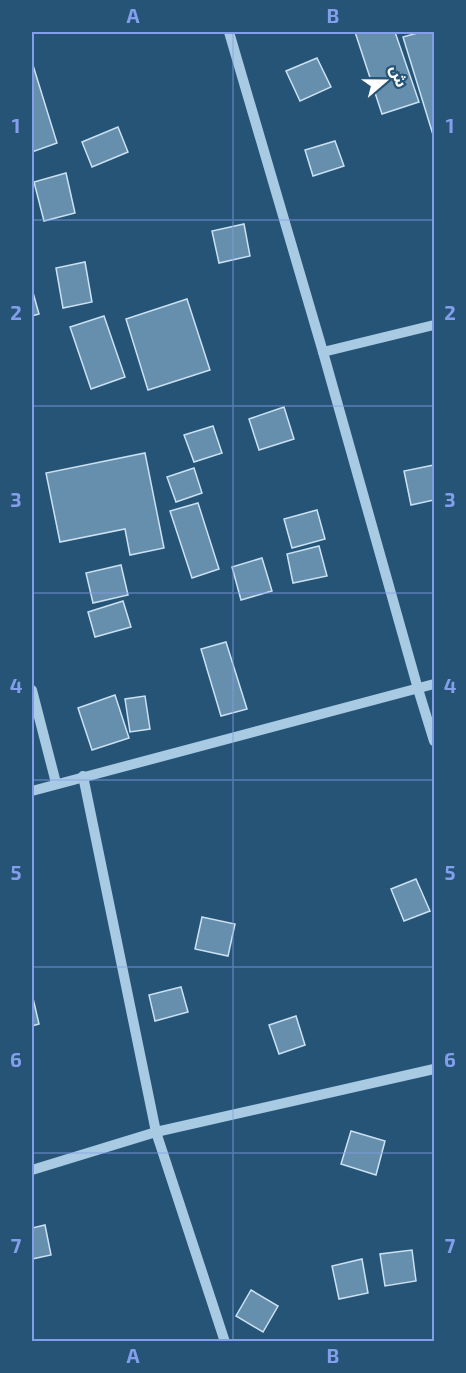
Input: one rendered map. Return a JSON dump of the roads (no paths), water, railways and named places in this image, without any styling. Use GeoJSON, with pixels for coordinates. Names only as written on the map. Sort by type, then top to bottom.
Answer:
{"type":"FeatureCollection","features":[{"type":"Feature","properties":{"kind":"street"},"geometry":{"type":"LineString","coordinates":[[229,32],[435,741]]}},
{"type":"Feature","properties":{"kind":"street"},"geometry":{"type":"LineString","coordinates":[[323,352],[435,325]]}},
{"type":"Feature","properties":{"kind":"street"},"geometry":{"type":"LineString","coordinates":[[32,791],[435,684]]}},
{"type":"Feature","properties":{"kind":"street"},"geometry":{"type":"LineString","coordinates":[[32,690],[56,783]]}},
{"type":"Feature","properties":{"kind":"street"},"geometry":{"type":"LineString","coordinates":[[83,776],[156,1132],[225,1341]]}},
{"type":"Feature","properties":{"kind":"street"},"geometry":{"type":"LineString","coordinates":[[32,1170],[156,1132],[435,1069]]}}]}
